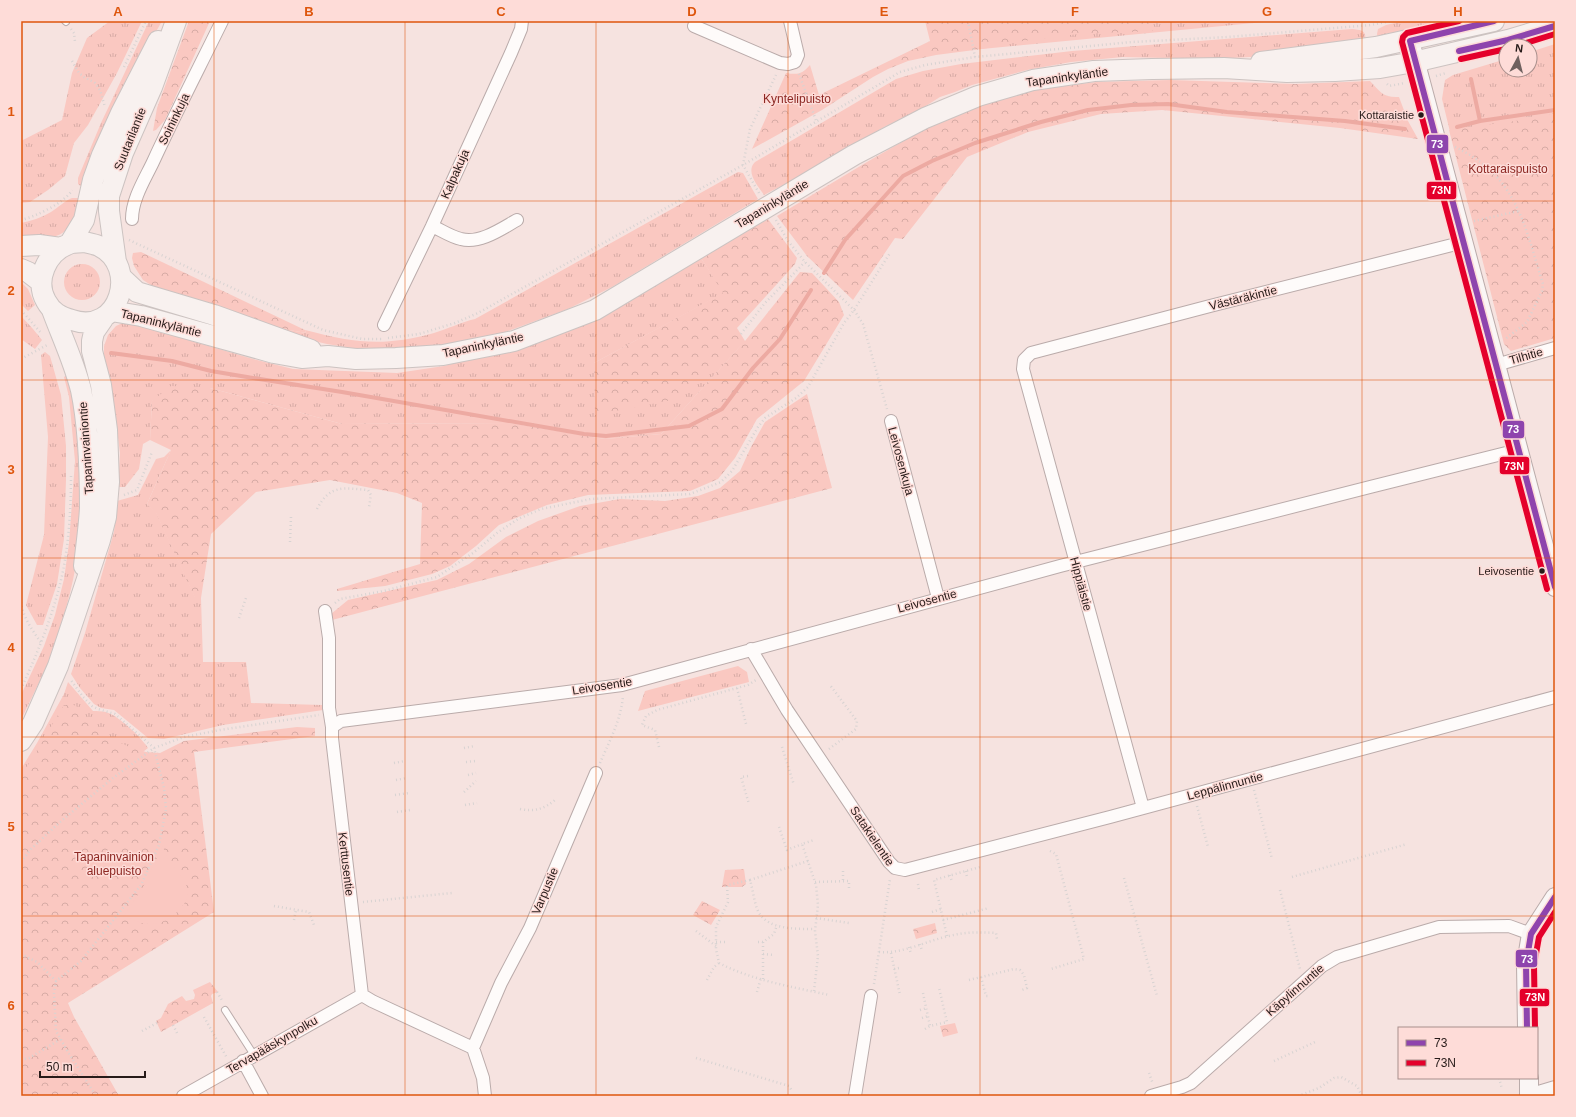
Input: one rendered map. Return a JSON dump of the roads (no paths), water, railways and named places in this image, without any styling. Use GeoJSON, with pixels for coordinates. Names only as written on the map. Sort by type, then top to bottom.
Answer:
{"type":"FeatureCollection","features":[{"type":"Feature","properties":{"kind":"main road","name":"Suutarilantie"},"geometry":{"type":"LineString","coordinates":[[65,245],[84,220],[93,180],[109,141],[149,57],[169,21]]}},
{"type":"Feature","properties":{"kind":"main road","name":"Suutarilantie"},"geometry":{"type":"LineString","coordinates":[[119,270],[109,210],[109,196],[123,153],[152,87],[176,21]]}},
{"type":"Feature","properties":{"kind":"main road","name":"Tapaninkyläntie"},"geometry":{"type":"LineString","coordinates":[[1224,68],[1287,58],[1376,47],[1410,41],[1494,21]]}},
{"type":"Feature","properties":{"kind":"main road","name":"Tapaninkyläntie"},"geometry":{"type":"LineString","coordinates":[[107,315],[141,316],[274,353],[302,358],[328,356],[356,359],[443,355],[514,341],[595,310],[854,155],[925,118],[978,96],[1033,80],[1094,72],[1152,69],[1224,68],[1288,72],[1380,68],[1414,62],[1508,40],[1555,26]]}},
{"type":"Feature","properties":{"kind":"main road"},"geometry":{"type":"LineString","coordinates":[[21,246],[65,245],[84,242],[98,246],[108,253],[119,270],[122,289],[119,299],[107,315],[90,322],[78,322],[66,318],[52,310],[44,297],[41,282],[44,267],[49,259],[65,245]]}},
{"type":"Feature","properties":{"kind":"main road"},"geometry":{"type":"LineString","coordinates":[[21,269],[28,272],[41,282]]}},
{"type":"Feature","properties":{"kind":"main road","name":"Tapaninkyläntie"},"geometry":{"type":"LineString","coordinates":[[119,270],[137,292],[214,315],[328,356]]}},
{"type":"Feature","properties":{"kind":"main road","name":"Tapaninvainiontie"},"geometry":{"type":"LineString","coordinates":[[52,310],[69,351],[81,390],[86,418],[89,458],[90,509],[83,592]]}},
{"type":"Feature","properties":{"kind":"main road","name":"Tapaninvainiontie"},"geometry":{"type":"LineString","coordinates":[[21,741],[32,723],[58,666],[100,540],[106,517],[109,482],[107,430],[100,385],[92,351],[92,341],[94,332],[107,315]]}},
{"type":"Feature","properties":{"kind":"street","name":"Soininkuja"},"geometry":{"type":"LineString","coordinates":[[132,219],[132,211],[138,193],[222,21]]}},
{"type":"Feature","properties":{"kind":"street","name":"Kalpakuja"},"geometry":{"type":"LineString","coordinates":[[384,325],[432,226],[511,53],[521,29],[522,21]]}},
{"type":"Feature","properties":{"kind":"street"},"geometry":{"type":"LineString","coordinates":[[694,26],[780,63],[788,64],[795,62],[798,55],[790,21]]}},
{"type":"Feature","properties":{"kind":"street"},"geometry":{"type":"LineString","coordinates":[[1410,41],[1414,62],[1464,242],[1555,587]]}},
{"type":"Feature","properties":{"kind":"street"},"geometry":{"type":"LineString","coordinates":[[432,226],[461,239],[474,241],[493,233],[516,220]]}},
{"type":"Feature","properties":{"kind":"street","name":"Västäräkintie"},"geometry":{"type":"LineString","coordinates":[[1024,360],[1031,353],[1097,335],[1367,265],[1464,242]]}},
{"type":"Feature","properties":{"kind":"street","name":"Tilhitie"},"geometry":{"type":"LineString","coordinates":[[1496,365],[1555,348]]}},
{"type":"Feature","properties":{"kind":"street","name":"Hippiäistie"},"geometry":{"type":"LineString","coordinates":[[1024,360],[1023,369],[1143,808]]}},
{"type":"Feature","properties":{"kind":"street","name":"Leivosenkuja"},"geometry":{"type":"LineString","coordinates":[[891,421],[938,598]]}},
{"type":"Feature","properties":{"kind":"street","name":"Leivosentie"},"geometry":{"type":"LineString","coordinates":[[332,726],[341,721],[622,684],[1075,562],[1370,486],[1518,450]]}},
{"type":"Feature","properties":{"kind":"street","name":"Kerttusentie"},"geometry":{"type":"LineString","coordinates":[[325,610],[329,638],[329,701],[337,791],[362,995]]}},
{"type":"Feature","properties":{"kind":"street","name":"Satakielentie"},"geometry":{"type":"LineString","coordinates":[[751,649],[787,710],[818,758],[888,862],[895,868]]}},
{"type":"Feature","properties":{"kind":"street","name":"Leppälinnuntie"},"geometry":{"type":"LineString","coordinates":[[895,868],[904,870],[1143,808],[1500,710],[1555,697]]}},
{"type":"Feature","properties":{"kind":"street","name":"Varpustie"},"geometry":{"type":"LineString","coordinates":[[474,1048],[501,983],[530,928],[596,773]]}},
{"type":"Feature","properties":{"kind":"street"},"geometry":{"type":"LineString","coordinates":[[1527,1027],[1526,964],[1531,934],[1555,897]]}},
{"type":"Feature","properties":{"kind":"street","name":"Käpylinnuntie"},"geometry":{"type":"LineString","coordinates":[[1151,1096],[1191,1083],[1322,966],[1337,957],[1439,926],[1509,926],[1531,934]]}},
{"type":"Feature","properties":{"kind":"street"},"geometry":{"type":"LineString","coordinates":[[362,995],[474,1048],[483,1078],[485,1096]]}},
{"type":"Feature","properties":{"kind":"street","name":"Tervapääskynpolku"},"geometry":{"type":"LineString","coordinates":[[183,1096],[362,995]]}},
{"type":"Feature","properties":{"kind":"street"},"geometry":{"type":"LineString","coordinates":[[855,1096],[871,996]]}},
{"type":"Feature","properties":{"kind":"street"},"geometry":{"type":"LineString","coordinates":[[238,1065],[262,1096]]}},
{"type":"Feature","properties":{"kind":"street"},"geometry":{"type":"LineString","coordinates":[[1528,1079],[1529,1096]]}},
{"type":"Feature","properties":{"kind":"street"},"geometry":{"type":"LineString","coordinates":[[1535,1096],[1555,1090]]}},
{"type":"Feature","properties":{"kind":"lane"},"geometry":{"type":"LineString","coordinates":[[225,1007],[254,1055]]}},
{"type":"Feature","properties":{"kind":"waterway"},"geometry":{"type":"LineString","coordinates":[[1471,79],[1480,121]]}},
{"type":"Feature","properties":{"kind":"waterway"},"geometry":{"type":"LineString","coordinates":[[824,273],[845,240],[903,176],[932,161],[975,143],[1041,122],[1088,110],[1131,105],[1168,104],[1227,112],[1345,121],[1405,129]]}},
{"type":"Feature","properties":{"kind":"waterway"},"geometry":{"type":"LineString","coordinates":[[1457,127],[1480,121],[1555,110]]}},
{"type":"Feature","properties":{"kind":"waterway"},"geometry":{"type":"LineString","coordinates":[[111,353],[172,361],[211,371],[584,434],[606,436],[689,426],[722,409],[753,368],[780,339],[811,290]]}},
{"type":"Feature","properties":{"kind":"place","name":"Kottaraistie"},"geometry":{"type":"Point","coordinates":[1421,115]}},
{"type":"Feature","properties":{"kind":"place","name":"Leivosentie"},"geometry":{"type":"Point","coordinates":[1542,571]}},
{"type":"Feature","properties":{"kind":"park label","name":"Kyntelipuisto"},"geometry":{"type":"Point","coordinates":[797,99]}},
{"type":"Feature","properties":{"kind":"park label","name":"Kottaraispuisto"},"geometry":{"type":"Point","coordinates":[1508,169]}},
{"type":"Feature","properties":{"kind":"park label","name":"Tapaninvainion aluepuisto"},"geometry":{"type":"Point","coordinates":[114,864]}}]}
